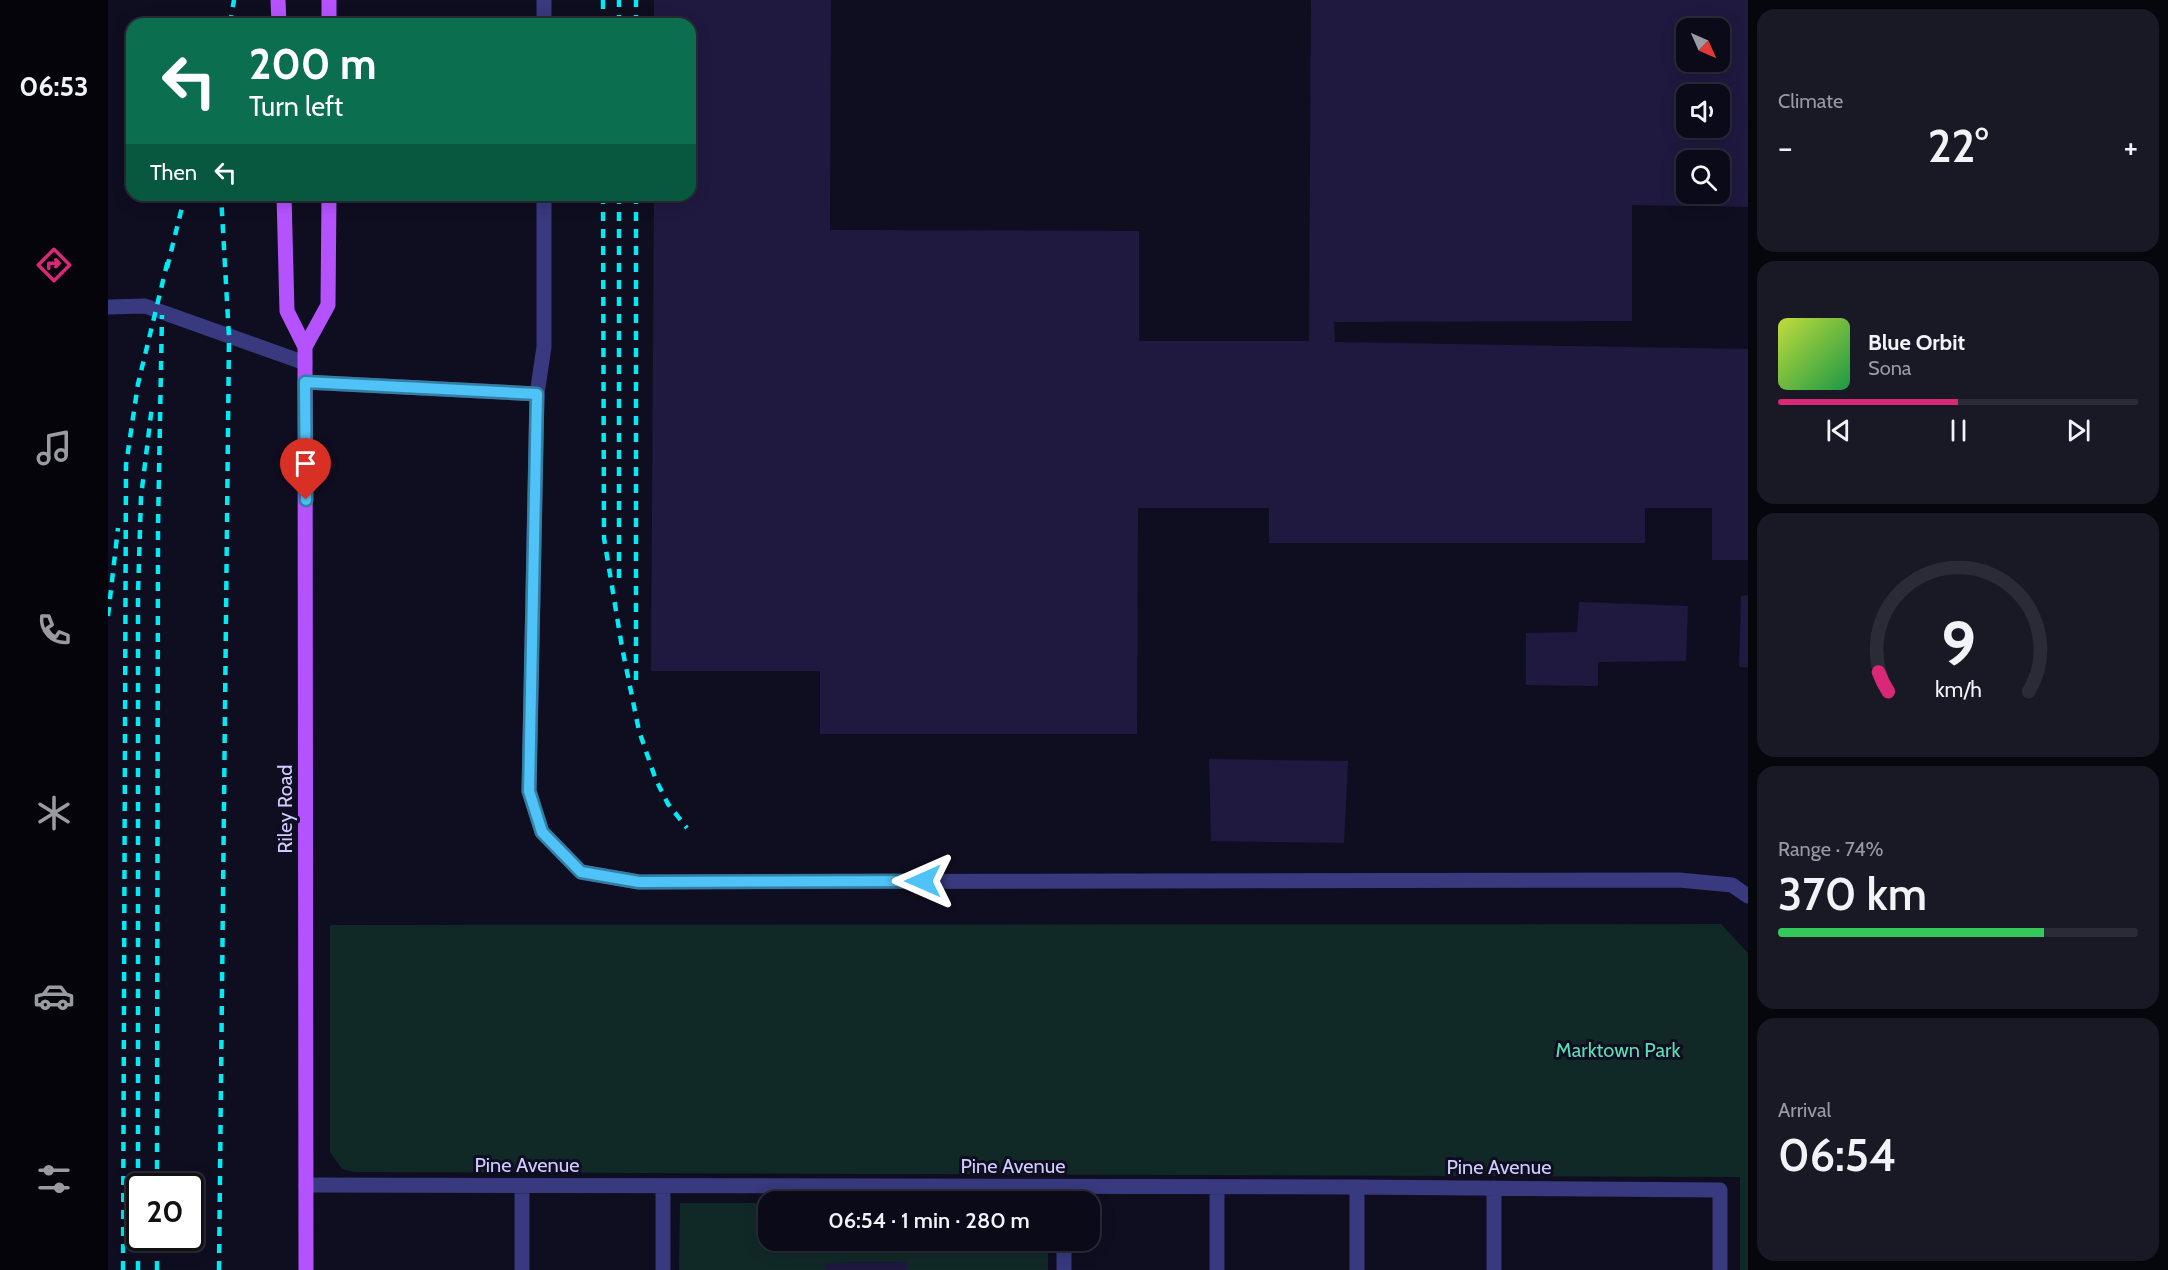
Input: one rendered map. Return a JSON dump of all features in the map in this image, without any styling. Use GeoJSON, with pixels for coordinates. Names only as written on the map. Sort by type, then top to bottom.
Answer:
{"type":"FeatureCollection","features":[{"type":"Feature","properties":{"kind":"main road"},"geometry":{"type":"LineString","coordinates":[[279,0],[279,18]]}},
{"type":"Feature","properties":{"kind":"main road"},"geometry":{"type":"LineString","coordinates":[[329,0],[329,18]]}},
{"type":"Feature","properties":{"kind":"main road","name":"Riley Road"},"geometry":{"type":"LineString","coordinates":[[284,201],[287,311],[305,347],[306,1270]]}},
{"type":"Feature","properties":{"kind":"main road","name":"Riley Road"},"geometry":{"type":"LineString","coordinates":[[305,347],[328,305],[329,201]]}},
{"type":"Feature","properties":{"kind":"street"},"geometry":{"type":"LineString","coordinates":[[544,0],[544,18]]}},
{"type":"Feature","properties":{"kind":"street"},"geometry":{"type":"LineString","coordinates":[[544,201],[544,347],[537,394],[529,791],[542,832],[581,872],[639,882],[1679,880],[1732,885],[1746,892]]}},
{"type":"Feature","properties":{"kind":"street"},"geometry":{"type":"LineString","coordinates":[[108,308],[145,306],[305,363]]}},
{"type":"Feature","properties":{"kind":"street"},"geometry":{"type":"LineString","coordinates":[[305,382],[537,394]]}},
{"type":"Feature","properties":{"kind":"street","name":"Pine Avenue"},"geometry":{"type":"LineString","coordinates":[[306,1185],[663,1186],[914,1191]]}},
{"type":"Feature","properties":{"kind":"street"},"geometry":{"type":"LineString","coordinates":[[522,1186],[522,1270]]}},
{"type":"Feature","properties":{"kind":"street"},"geometry":{"type":"LineString","coordinates":[[663,1186],[663,1270]]}},
{"type":"Feature","properties":{"kind":"street"},"geometry":{"type":"LineString","coordinates":[[1217,1187],[1217,1270]]}},
{"type":"Feature","properties":{"kind":"street","name":"Pine Avenue"},"geometry":{"type":"LineString","coordinates":[[1100,1192],[1217,1187],[1720,1190],[1720,1270]]}},
{"type":"Feature","properties":{"kind":"street"},"geometry":{"type":"LineString","coordinates":[[1357,1270],[1358,1187]]}},
{"type":"Feature","properties":{"kind":"street"},"geometry":{"type":"LineString","coordinates":[[1494,1188],[1494,1270]]}},
{"type":"Feature","properties":{"kind":"street"},"geometry":{"type":"LineString","coordinates":[[1064,1251],[1064,1270]]}},
{"type":"Feature","properties":{"kind":"green space","name":"Marktown Park"},"geometry":{"type":"Polygon","coordinates":[[[1721,924],[1748,953],[1748,1270],[1740,1270],[1740,1177],[354,1172],[342,1169],[330,1152],[330,925],[1721,924]]]}},
{"type":"Feature","properties":{"kind":"green space"},"geometry":{"type":"Polygon","coordinates":[[[680,1203],[758,1203],[758,1251],[1048,1251],[1048,1270],[907,1270],[906,1262],[825,1263],[825,1270],[679,1270],[680,1203]]]}},
{"type":"Feature","properties":{"kind":"building"},"geometry":{"type":"Polygon","coordinates":[[[654,0],[831,0],[830,230],[1139,231],[1139,341],[1309,341],[1311,0],[1748,0],[1748,207],[1632,205],[1632,321],[1334,322],[1335,342],[1748,349],[1748,560],[1712,560],[1712,508],[1645,508],[1645,543],[1269,543],[1269,508],[1138,508],[1137,734],[820,734],[820,671],[651,671],[654,201],[696,201],[696,18],[654,18],[654,0]]]}},
{"type":"Feature","properties":{"kind":"building"},"geometry":{"type":"Polygon","coordinates":[[[1748,595],[1748,667],[1739,667],[1741,596],[1748,595]]]}},
{"type":"Feature","properties":{"kind":"building"},"geometry":{"type":"Polygon","coordinates":[[[1579,602],[1688,606],[1686,661],[1598,662],[1598,686],[1526,685],[1526,633],[1577,632],[1579,602]]]}},
{"type":"Feature","properties":{"kind":"building"},"geometry":{"type":"Polygon","coordinates":[[[1209,759],[1348,761],[1344,843],[1211,841],[1209,759]]]}},
{"type":"Feature","properties":{"kind":"building"},"geometry":{"type":"Polygon","coordinates":[[[907,1262],[907,1270],[825,1270],[825,1263],[907,1262]]]}},
{"type":"Feature","properties":{"kind":"railway"},"geometry":{"type":"LineString","coordinates":[[231,18],[234,0]]}},
{"type":"Feature","properties":{"kind":"railway"},"geometry":{"type":"LineString","coordinates":[[603,0],[603,18]]}},
{"type":"Feature","properties":{"kind":"railway"},"geometry":{"type":"LineString","coordinates":[[619,0],[619,18]]}},
{"type":"Feature","properties":{"kind":"railway"},"geometry":{"type":"LineString","coordinates":[[636,0],[636,18]]}},
{"type":"Feature","properties":{"kind":"railway"},"geometry":{"type":"LineString","coordinates":[[167,268],[184,201]]}},
{"type":"Feature","properties":{"kind":"railway"},"geometry":{"type":"LineString","coordinates":[[219,1270],[229,337],[221,201]]}},
{"type":"Feature","properties":{"kind":"railway"},"geometry":{"type":"LineString","coordinates":[[603,201],[604,538],[639,731],[656,780],[668,804],[687,828]]}},
{"type":"Feature","properties":{"kind":"railway"},"geometry":{"type":"LineString","coordinates":[[619,201],[619,585]]}},
{"type":"Feature","properties":{"kind":"railway"},"geometry":{"type":"LineString","coordinates":[[636,201],[636,683]]}},
{"type":"Feature","properties":{"kind":"railway"},"geometry":{"type":"LineString","coordinates":[[123,1270],[126,465],[138,384],[168,260]]}},
{"type":"Feature","properties":{"kind":"railway"},"geometry":{"type":"LineString","coordinates":[[157,1173],[158,527],[162,315]]}},
{"type":"Feature","properties":{"kind":"railway"},"geometry":{"type":"LineString","coordinates":[[138,1270],[138,594],[141,497],[152,406]]}},
{"type":"Feature","properties":{"kind":"railway"},"geometry":{"type":"LineString","coordinates":[[108,616],[118,528]]}},
{"type":"Feature","properties":{"kind":"railway"},"geometry":{"type":"LineString","coordinates":[[157,1251],[157,1270]]}},
{"type":"Feature","properties":{"kind":"route"},"geometry":{"type":"LineString","coordinates":[[306,500],[305,382],[537,394],[529,791],[542,832],[581,872],[639,882],[923,881]]}}]}
